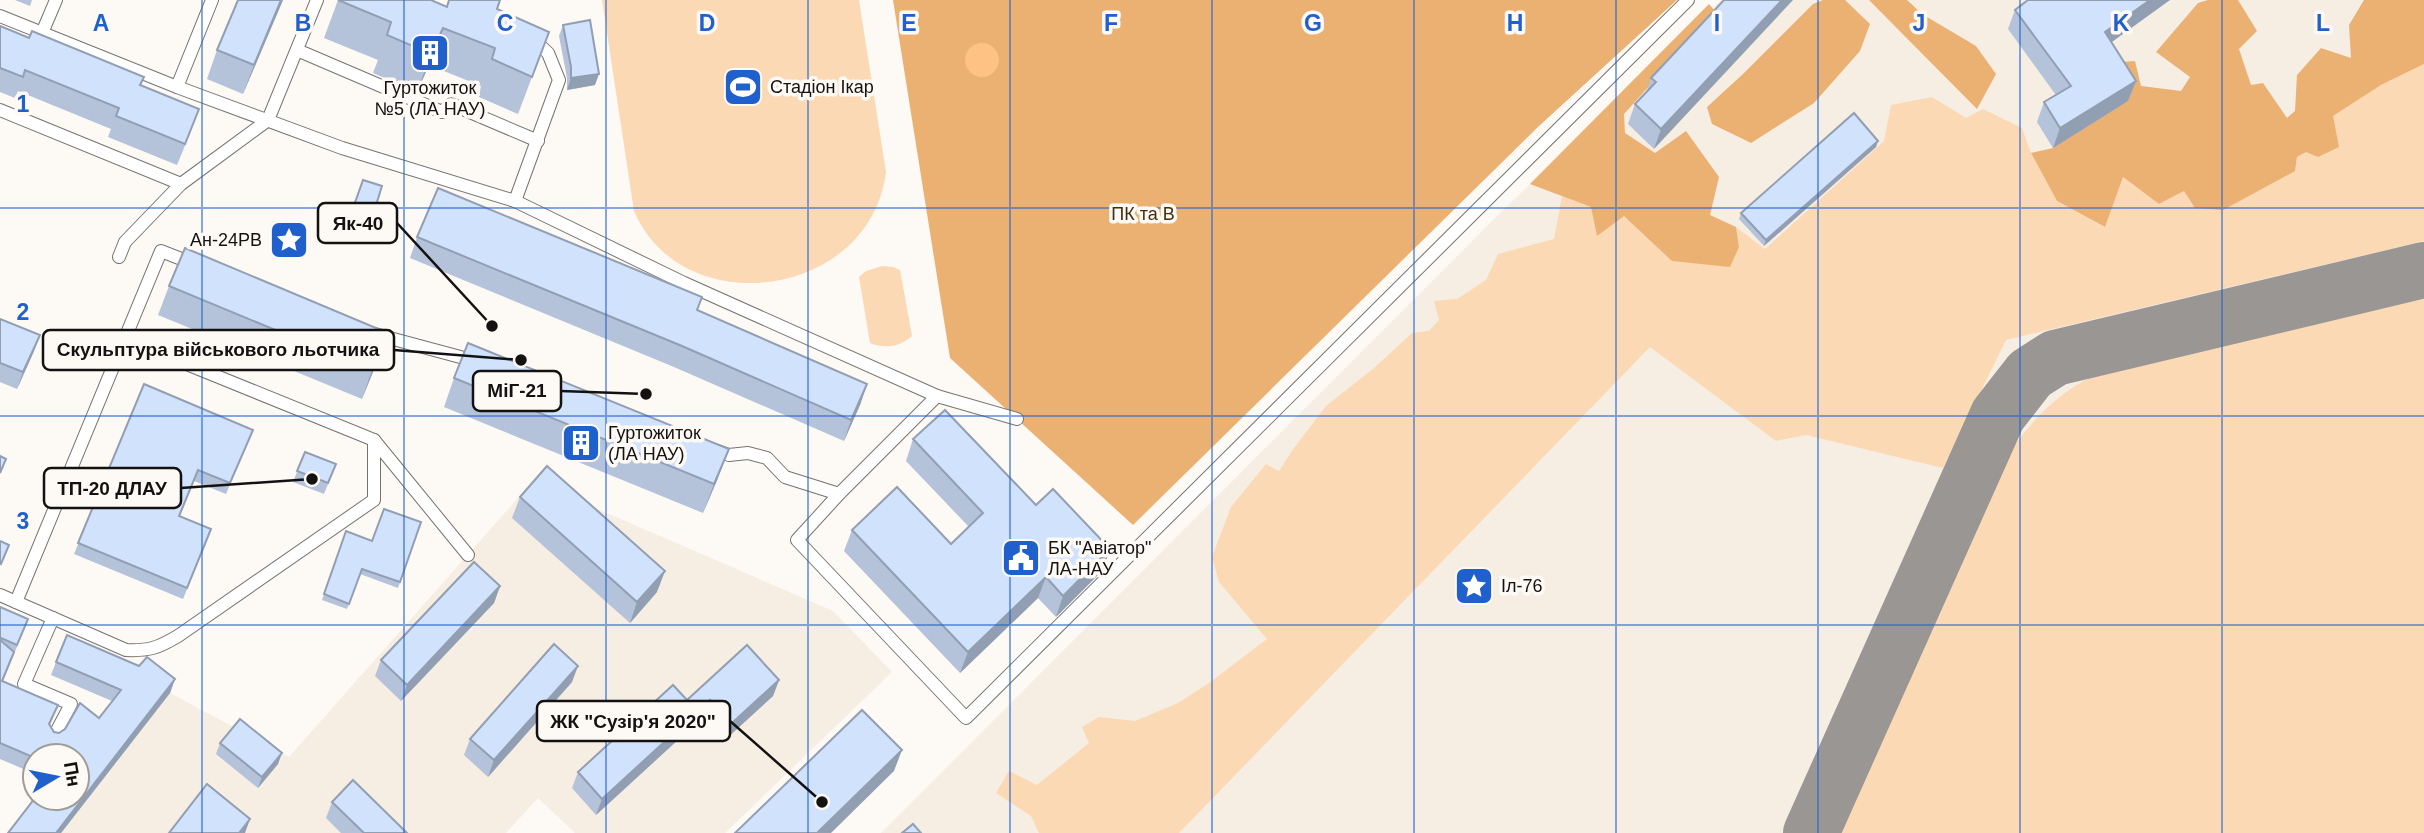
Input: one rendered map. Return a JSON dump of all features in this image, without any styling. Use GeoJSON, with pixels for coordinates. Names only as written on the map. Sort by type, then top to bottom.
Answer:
{"type":"FeatureCollection","features":[{"type":"Feature","properties":{"kind":"lane"},"geometry":{"type":"LineString","coordinates":[[42,33],[56,0]]}},
{"type":"Feature","properties":{"kind":"lane"},"geometry":{"type":"LineString","coordinates":[[177,87],[212,0]]}},
{"type":"Feature","properties":{"kind":"lane"},"geometry":{"type":"LineString","coordinates":[[119,257],[125,242],[181,184],[268,120],[317,0]]}},
{"type":"Feature","properties":{"kind":"lane"},"geometry":{"type":"LineString","coordinates":[[937,396],[797,540],[966,718],[1688,0]]}},
{"type":"Feature","properties":{"kind":"lane"},"geometry":{"type":"LineString","coordinates":[[0,16],[177,87],[342,148],[515,201],[684,283],[937,396],[1017,419]]}},
{"type":"Feature","properties":{"kind":"lane"},"geometry":{"type":"LineString","coordinates":[[515,201],[559,80],[548,53],[523,30]]}},
{"type":"Feature","properties":{"kind":"lane"},"geometry":{"type":"LineString","coordinates":[[297,50],[442,112],[451,104],[538,141]]}},
{"type":"Feature","properties":{"kind":"lane"},"geometry":{"type":"LineString","coordinates":[[0,110],[181,184]]}},
{"type":"Feature","properties":{"kind":"lane"},"geometry":{"type":"LineString","coordinates":[[16,602],[161,251],[212,271]]}},
{"type":"Feature","properties":{"kind":"lane"},"geometry":{"type":"LineString","coordinates":[[353,326],[379,336],[486,365]]}},
{"type":"Feature","properties":{"kind":"lane"},"geometry":{"type":"LineString","coordinates":[[125,339],[374,440],[468,555]]}},
{"type":"Feature","properties":{"kind":"lane"},"geometry":{"type":"LineString","coordinates":[[0,595],[126,649],[144,651],[162,646],[374,500],[374,440]]}},
{"type":"Feature","properties":{"kind":"lane"},"geometry":{"type":"LineString","coordinates":[[704,446],[729,455],[748,453],[767,458],[785,477],[839,494]]}},
{"type":"Feature","properties":{"kind":"lane"},"geometry":{"type":"LineString","coordinates":[[53,618],[24,684],[71,704],[53,738]]}},
{"type":"Feature","properties":{"kind":"shaded area","name":"Стадіон Ікар"},"geometry":{"type":"Polygon","coordinates":[[[602,0],[859,0],[886,172],[873,215],[847,248],[812,270],[772,282],[731,282],[691,270],[658,247],[634,211],[602,0]]]}},
{"type":"Feature","properties":{"kind":"shaded area"},"geometry":{"type":"Polygon","coordinates":[[[1721,0],[2424,0],[2424,833],[881,833],[1500,213],[1721,0]]]}},
{"type":"Feature","properties":{"kind":"shaded area"},"geometry":{"type":"Polygon","coordinates":[[[982,43],[994,48],[999,60],[994,72],[982,77],[970,72],[965,60],[970,48],[982,43]]]}},
{"type":"Feature","properties":{"kind":"shaded area"},"geometry":{"type":"Polygon","coordinates":[[[2424,64],[2424,241],[2006,340],[1943,468],[1806,435],[1776,441],[1650,347],[1179,833],[1039,833],[1031,816],[996,793],[1009,771],[1037,785],[1089,743],[1082,727],[1099,717],[1135,721],[1178,703],[1267,639],[1219,582],[1212,557],[1231,507],[1266,464],[1279,471],[1326,406],[1412,333],[1429,331],[1439,320],[1434,301],[1457,299],[1486,280],[1498,254],[1554,239],[1562,196],[1624,215],[1647,234],[1739,247],[1736,227],[1765,249],[1884,141],[1891,105],[1932,97],[1966,118],[1983,109],[2022,128],[2031,153],[2057,201],[2104,227],[2123,177],[2159,204],[2184,191],[2295,171],[2297,157],[2306,152],[2333,116],[2381,85],[2424,64]]]}},
{"type":"Feature","properties":{"kind":"shaded area"},"geometry":{"type":"Polygon","coordinates":[[[882,266],[900,270],[912,336],[892,346],[870,343],[859,277],[866,271],[882,266]]]}},
{"type":"Feature","properties":{"kind":"shaded area"},"geometry":{"type":"Polygon","coordinates":[[[2424,299],[2424,833],[1837,833],[2008,453],[2046,409],[2094,375],[2424,299]]]}},
{"type":"Feature","properties":{"kind":"shaded area"},"geometry":{"type":"Polygon","coordinates":[[[533,481],[833,611],[892,672],[725,833],[575,833],[538,798],[506,833],[13,833],[51,812],[91,812],[91,742],[55,742],[75,717],[93,732],[142,670],[170,693],[289,757],[533,481]]]}},
{"type":"Feature","properties":{"kind":"green space","name":"ПК та В"},"geometry":{"type":"Polygon","coordinates":[[[893,0],[1677,0],[1539,126],[1133,525],[950,358],[893,0]]]}},
{"type":"Feature","properties":{"kind":"green space"},"geometry":{"type":"Polygon","coordinates":[[[1823,0],[1845,0],[1870,24],[1860,51],[1814,103],[1751,143],[1712,124],[1707,107],[1813,4],[1823,0]]]}},
{"type":"Feature","properties":{"kind":"green space"},"geometry":{"type":"Polygon","coordinates":[[[1869,0],[1907,0],[1922,14],[1976,46],[1996,74],[1977,109],[1869,0]]]}},
{"type":"Feature","properties":{"kind":"green space"},"geometry":{"type":"Polygon","coordinates":[[[2208,0],[2238,0],[2257,31],[2239,49],[2251,85],[2263,83],[2287,118],[2295,111],[2297,75],[2321,48],[2351,58],[2349,25],[2364,0],[2424,0],[2424,64],[2381,85],[2333,116],[2339,147],[2318,157],[2306,152],[2297,157],[2295,171],[2223,210],[2195,208],[2184,191],[2159,204],[2123,177],[2105,227],[2057,201],[2031,153],[2053,148],[2056,111],[2050,98],[2108,63],[2135,61],[2141,86],[2181,91],[2190,77],[2156,52],[2198,3],[2208,0]]]}},
{"type":"Feature","properties":{"kind":"green space"},"geometry":{"type":"Polygon","coordinates":[[[1709,4],[1716,12],[1624,114],[1625,133],[1655,153],[1686,131],[1719,177],[1710,215],[1736,227],[1739,247],[1730,267],[1672,261],[1624,216],[1597,236],[1591,207],[1530,184],[1709,4]]]}},
{"type":"Feature","properties":{"kind":"building"},"geometry":{"type":"Polygon","coordinates":[[[238,0],[281,0],[254,65],[217,50],[238,0]]]}},
{"type":"Feature","properties":{"kind":"building"},"geometry":{"type":"Polygon","coordinates":[[[338,0],[431,0],[447,7],[449,0],[500,0],[497,9],[549,32],[532,77],[492,59],[495,48],[443,28],[431,54],[387,35],[391,22],[338,0]]]}},
{"type":"Feature","properties":{"kind":"building"},"geometry":{"type":"Polygon","coordinates":[[[1724,0],[1782,0],[1661,129],[1635,104],[1656,82],[1651,78],[1724,0]]]}},
{"type":"Feature","properties":{"kind":"building"},"geometry":{"type":"Polygon","coordinates":[[[2028,0],[2150,0],[2105,32],[2136,81],[2060,128],[2044,102],[2071,86],[2015,10],[2028,0]]]}},
{"type":"Feature","properties":{"kind":"building"},"geometry":{"type":"Polygon","coordinates":[[[590,20],[599,74],[571,78],[563,25],[590,20]]]}},
{"type":"Feature","properties":{"kind":"building"},"geometry":{"type":"Polygon","coordinates":[[[0,26],[29,38],[32,31],[144,77],[140,85],[199,109],[185,144],[116,116],[119,108],[25,70],[23,77],[0,68],[0,26]]]}},
{"type":"Feature","properties":{"kind":"building"},"geometry":{"type":"Polygon","coordinates":[[[1854,113],[1878,141],[1766,240],[1741,213],[1854,113]]]}},
{"type":"Feature","properties":{"kind":"building"},"geometry":{"type":"Polygon","coordinates":[[[363,180],[382,186],[372,218],[352,211],[363,180]]]}},
{"type":"Feature","properties":{"kind":"building"},"geometry":{"type":"Polygon","coordinates":[[[438,188],[702,297],[697,310],[867,384],[851,420],[682,346],[417,237],[438,188]]]}},
{"type":"Feature","properties":{"kind":"building"},"geometry":{"type":"Polygon","coordinates":[[[185,248],[388,333],[372,370],[169,286],[185,248]]]}},
{"type":"Feature","properties":{"kind":"building"},"geometry":{"type":"Polygon","coordinates":[[[0,319],[40,335],[23,372],[0,363],[0,319]]]}},
{"type":"Feature","properties":{"kind":"building"},"geometry":{"type":"Polygon","coordinates":[[[468,343],[729,449],[714,484],[454,378],[468,343]]]}},
{"type":"Feature","properties":{"kind":"building"},"geometry":{"type":"Polygon","coordinates":[[[144,384],[253,430],[230,483],[198,470],[179,516],[211,529],[187,588],[78,543],[144,384]]]}},
{"type":"Feature","properties":{"kind":"building","name":"БК \"Авіатор\" ЛА-НАУ"},"geometry":{"type":"Polygon","coordinates":[[[945,410],[1036,505],[1053,489],[1110,549],[1063,596],[1046,577],[968,652],[852,530],[897,487],[951,544],[983,513],[913,439],[945,410]]]}},
{"type":"Feature","properties":{"kind":"building"},"geometry":{"type":"Polygon","coordinates":[[[305,452],[336,464],[328,483],[297,471],[305,452]]]}},
{"type":"Feature","properties":{"kind":"building"},"geometry":{"type":"Polygon","coordinates":[[[0,456],[6,459],[0,473],[0,456]]]}},
{"type":"Feature","properties":{"kind":"building"},"geometry":{"type":"Polygon","coordinates":[[[547,466],[665,571],[637,602],[520,497],[547,466]]]}},
{"type":"Feature","properties":{"kind":"building"},"geometry":{"type":"Polygon","coordinates":[[[384,509],[421,522],[400,582],[362,569],[349,604],[324,594],[346,531],[372,541],[384,509]]]}},
{"type":"Feature","properties":{"kind":"building"},"geometry":{"type":"Polygon","coordinates":[[[0,541],[9,545],[1,564],[0,563],[0,541]]]}},
{"type":"Feature","properties":{"kind":"building"},"geometry":{"type":"Polygon","coordinates":[[[474,562],[500,586],[407,685],[381,660],[474,562]]]}},
{"type":"Feature","properties":{"kind":"building"},"geometry":{"type":"Polygon","coordinates":[[[0,607],[28,619],[17,645],[1,638],[0,640],[0,607]]]}},
{"type":"Feature","properties":{"kind":"building"},"geometry":{"type":"Polygon","coordinates":[[[67,635],[139,666],[147,657],[175,679],[91,788],[91,742],[21,742],[21,752],[0,743],[0,640],[14,652],[2,681],[58,705],[49,724],[54,732],[59,733],[65,729],[80,703],[99,718],[121,690],[56,662],[67,635]]]}},
{"type":"Feature","properties":{"kind":"building"},"geometry":{"type":"Polygon","coordinates":[[[554,644],[578,666],[494,760],[470,739],[554,644]]]}},
{"type":"Feature","properties":{"kind":"building"},"geometry":{"type":"Polygon","coordinates":[[[747,645],[779,680],[732,723],[710,700],[602,799],[578,772],[673,685],[687,700],[747,645]]]}},
{"type":"Feature","properties":{"kind":"building"},"geometry":{"type":"Polygon","coordinates":[[[862,710],[902,750],[817,833],[735,833],[862,710]]]}},
{"type":"Feature","properties":{"kind":"building"},"geometry":{"type":"Polygon","coordinates":[[[240,719],[282,753],[262,777],[220,743],[240,719]]]}},
{"type":"Feature","properties":{"kind":"building"},"geometry":{"type":"Polygon","coordinates":[[[353,780],[407,833],[364,833],[332,802],[353,780]]]}},
{"type":"Feature","properties":{"kind":"building"},"geometry":{"type":"Polygon","coordinates":[[[207,784],[250,819],[239,833],[169,833],[207,784]]]}},
{"type":"Feature","properties":{"kind":"building"},"geometry":{"type":"Polygon","coordinates":[[[24,812],[72,812],[56,833],[8,833],[24,812]]]}},
{"type":"Feature","properties":{"kind":"building"},"geometry":{"type":"Polygon","coordinates":[[[913,824],[921,833],[902,833],[913,824]]]}},
{"type":"Feature","properties":{"kind":"taxiway"},"geometry":{"type":"LineString","coordinates":[[1811,833],[1998,415],[2030,374],[2055,358],[2424,270]]}},
{"type":"Feature","properties":{"kind":"place","name":"Гуртожиток №5 (ЛА НАУ)"},"geometry":{"type":"Point","coordinates":[430,53]}},
{"type":"Feature","properties":{"kind":"place","name":"Стадіон Ікар"},"geometry":{"type":"Point","coordinates":[743,87]}},
{"type":"Feature","properties":{"kind":"place","name":"Ан-24РВ"},"geometry":{"type":"Point","coordinates":[289,240]}},
{"type":"Feature","properties":{"kind":"place","name":"Як-40"},"geometry":{"type":"Point","coordinates":[492,326]}},
{"type":"Feature","properties":{"kind":"place","name":"Скульптура військового льотчика"},"geometry":{"type":"Point","coordinates":[521,360]}},
{"type":"Feature","properties":{"kind":"place","name":"МіГ-21"},"geometry":{"type":"Point","coordinates":[646,394]}},
{"type":"Feature","properties":{"kind":"place","name":"Гуртожиток (ЛА НАУ)"},"geometry":{"type":"Point","coordinates":[581,443]}},
{"type":"Feature","properties":{"kind":"place","name":"ТП-20 ДЛАУ"},"geometry":{"type":"Point","coordinates":[312,479]}},
{"type":"Feature","properties":{"kind":"place","name":"БК \"Авіатор\" ЛА-НАУ"},"geometry":{"type":"Point","coordinates":[1021,558]}},
{"type":"Feature","properties":{"kind":"place","name":"Іл-76"},"geometry":{"type":"Point","coordinates":[1474,586]}},
{"type":"Feature","properties":{"kind":"place","name":"ЖК \"Сузір'я 2020\""},"geometry":{"type":"Point","coordinates":[822,802]}}]}
